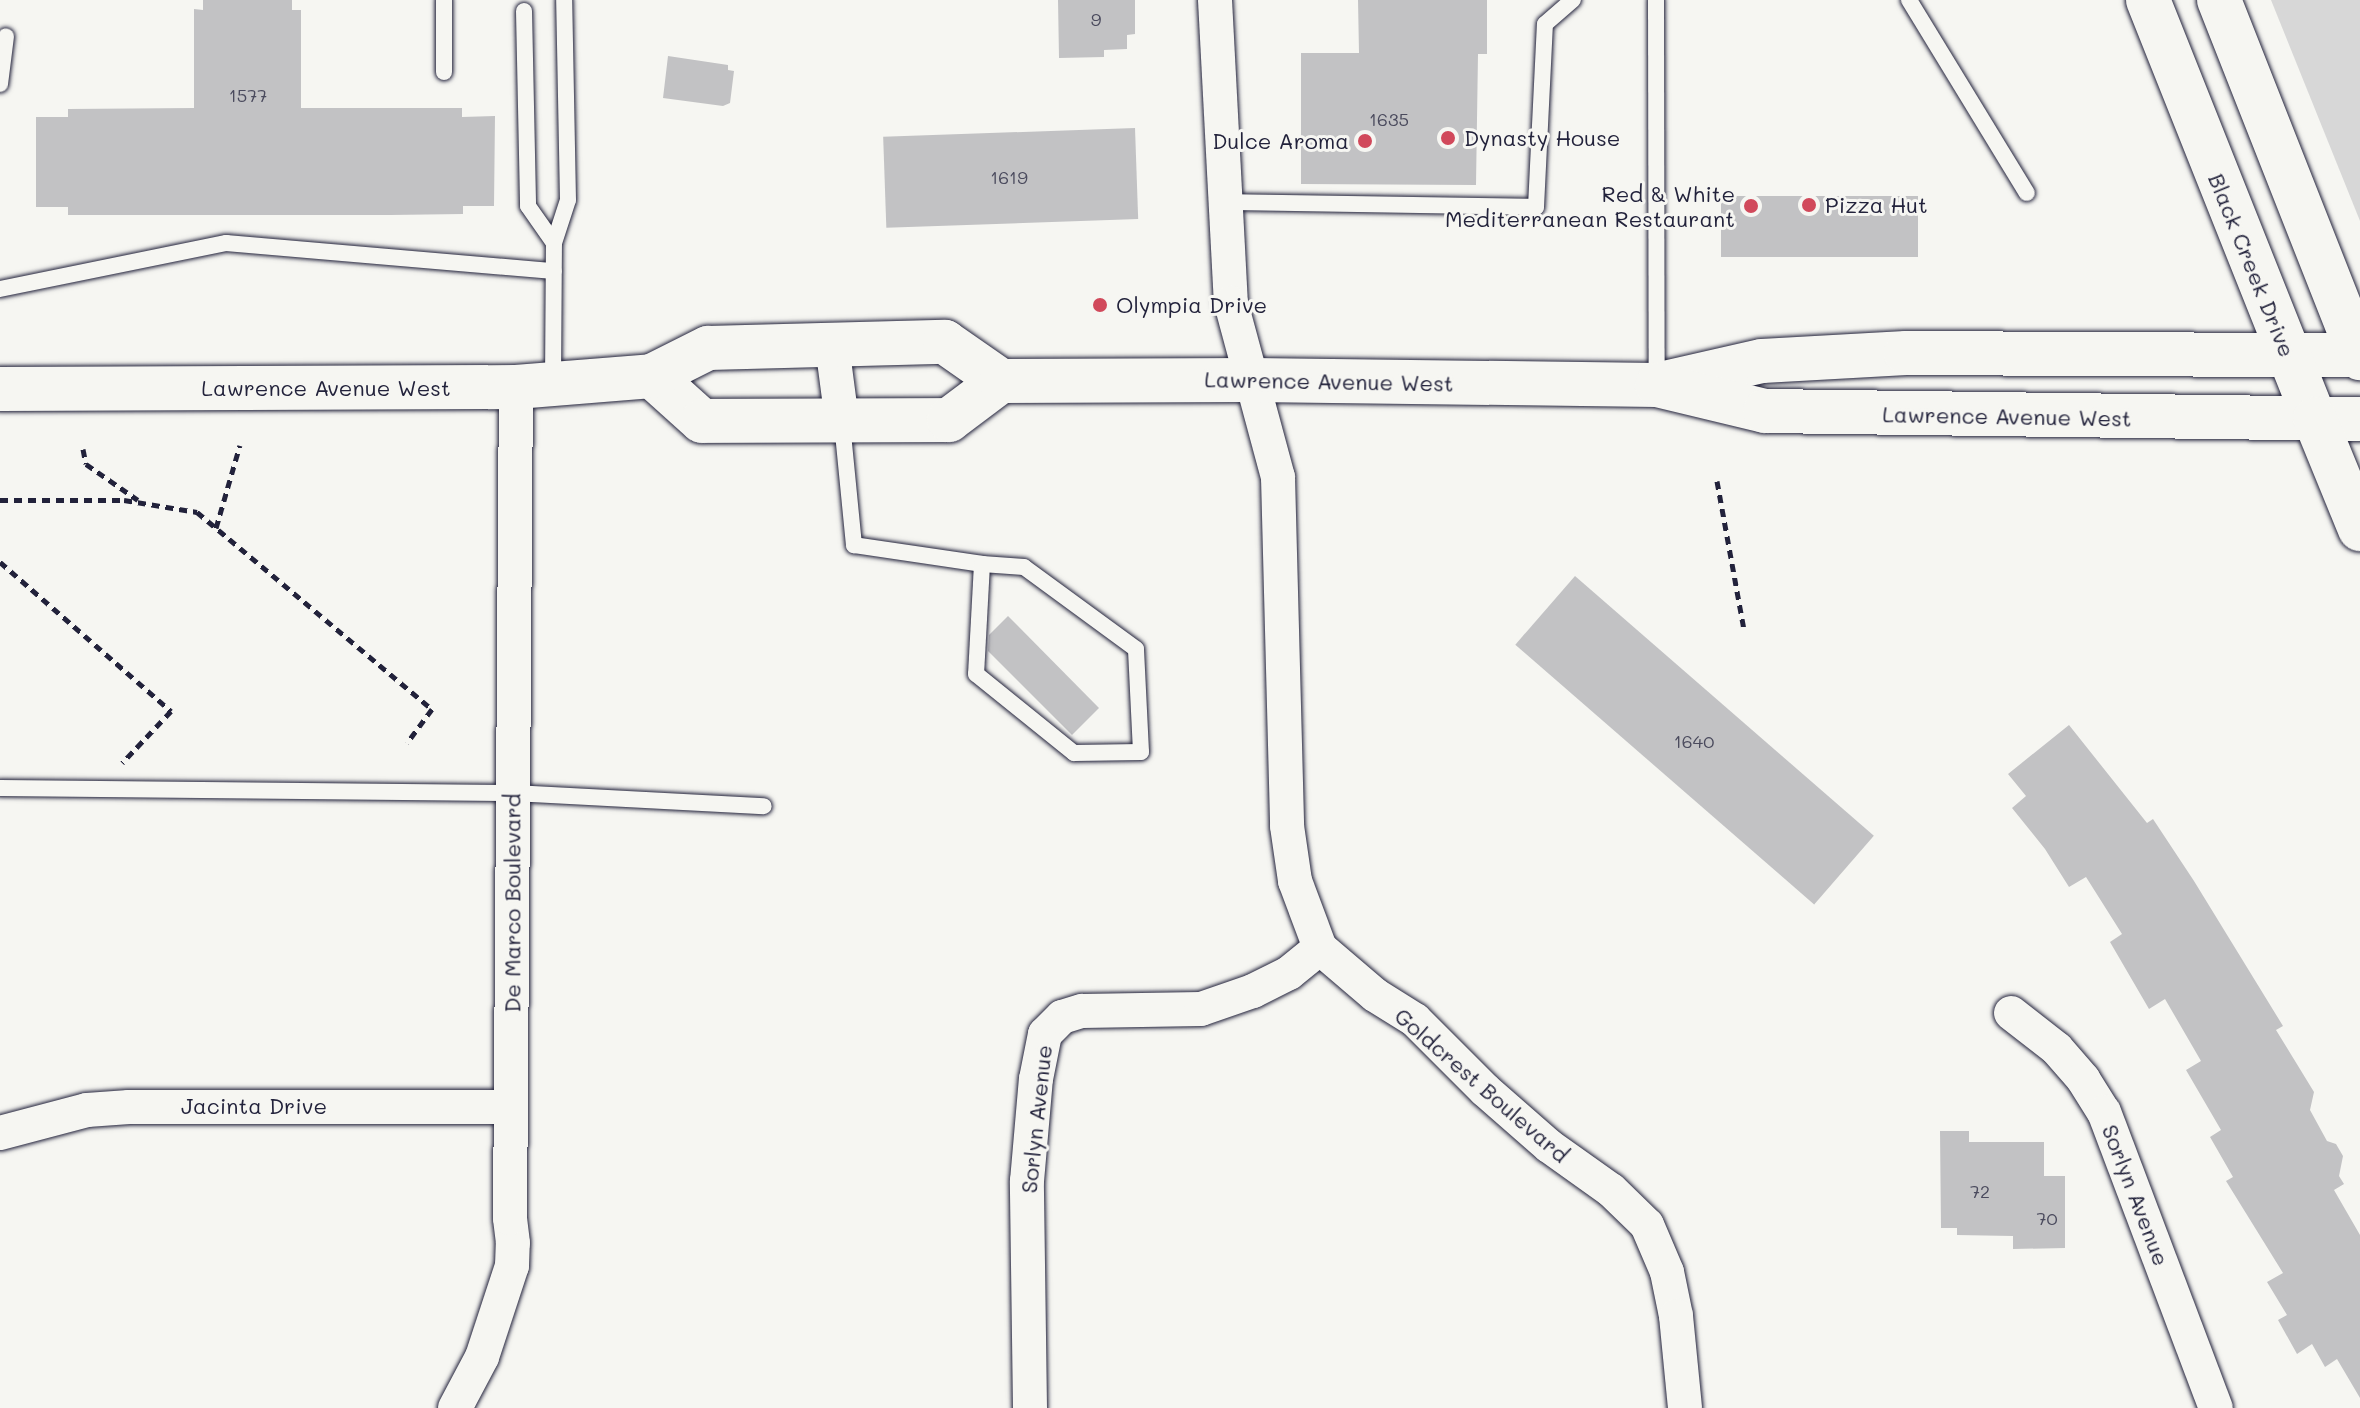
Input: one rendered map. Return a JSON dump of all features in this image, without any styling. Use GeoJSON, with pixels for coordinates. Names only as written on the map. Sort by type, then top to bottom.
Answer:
{"type":"FeatureCollection","features":[{"type":"Feature","properties":{"kind":"main road","name":"Black Creek Drive"},"geometry":{"type":"LineString","coordinates":[[2148,0],[2287,354],[2360,529]]}},
{"type":"Feature","properties":{"kind":"main road"},"geometry":{"type":"LineString","coordinates":[[2219,0],[2359,356]]}},
{"type":"Feature","properties":{"kind":"main road","name":"Lawrence Avenue West"},"geometry":{"type":"LineString","coordinates":[[0,389],[535,385],[652,376],[708,348],[945,342],[1001,381],[1253,380],[1657,385],[1765,411],[2360,419]]}},
{"type":"Feature","properties":{"kind":"main road","name":"Lawrence Avenue West"},"geometry":{"type":"LineString","coordinates":[[1657,385],[1762,361],[1906,353],[2359,356]]}},
{"type":"Feature","properties":{"kind":"main road"},"geometry":{"type":"LineString","coordinates":[[652,376],[702,421],[949,420],[1001,381]]}},
{"type":"Feature","properties":{"kind":"street"},"geometry":{"type":"LineString","coordinates":[[1215,0],[1231,303],[1253,380]]}},
{"type":"Feature","properties":{"kind":"street"},"geometry":{"type":"LineString","coordinates":[[832,345],[842,421]]}},
{"type":"Feature","properties":{"kind":"street","name":"Goldcrest Boulevard"},"geometry":{"type":"LineString","coordinates":[[1253,380],[1278,477],[1287,826],[1295,881],[1320,948],[1375,995],[1415,1020],[1549,1146],[1611,1190],[1647,1225],[1670,1287],[1681,1353],[1685,1408]]}},
{"type":"Feature","properties":{"kind":"street","name":"De Marco Boulevard"},"geometry":{"type":"LineString","coordinates":[[455,1408],[482,1357],[512,1266],[513,793],[535,385]]}},
{"type":"Feature","properties":{"kind":"street","name":"Sorlyn Avenue"},"geometry":{"type":"LineString","coordinates":[[1030,1408],[1027,1181],[1036,1079],[1045,1034],[1062,1017],[1082,1011],[1201,1009],[1277,979],[1320,948]]}},
{"type":"Feature","properties":{"kind":"street","name":"Sorlyn Avenue"},"geometry":{"type":"LineString","coordinates":[[2011,1013],[2057,1049],[2077,1071],[2104,1112],[2216,1408]]}},
{"type":"Feature","properties":{"kind":"street","name":"Jacinta Drive"},"geometry":{"type":"LineString","coordinates":[[0,1133],[87,1110],[129,1107],[511,1107]]}},
{"type":"Feature","properties":{"kind":"lane"},"geometry":{"type":"LineString","coordinates":[[444,0],[444,72]]}},
{"type":"Feature","properties":{"kind":"lane"},"geometry":{"type":"LineString","coordinates":[[535,385],[554,271],[554,243],[568,200],[564,0]]}},
{"type":"Feature","properties":{"kind":"lane"},"geometry":{"type":"LineString","coordinates":[[1225,202],[1536,207],[1545,24],[1573,0]]}},
{"type":"Feature","properties":{"kind":"lane"},"geometry":{"type":"LineString","coordinates":[[1656,0],[1657,385]]}},
{"type":"Feature","properties":{"kind":"lane"},"geometry":{"type":"LineString","coordinates":[[1909,0],[2027,193]]}},
{"type":"Feature","properties":{"kind":"lane"},"geometry":{"type":"LineString","coordinates":[[524,11],[528,206],[554,243]]}},
{"type":"Feature","properties":{"kind":"lane"},"geometry":{"type":"LineString","coordinates":[[0,84],[6,36]]}},
{"type":"Feature","properties":{"kind":"lane"},"geometry":{"type":"LineString","coordinates":[[0,289],[226,243],[554,271]]}},
{"type":"Feature","properties":{"kind":"lane"},"geometry":{"type":"LineString","coordinates":[[842,421],[854,545],[982,564],[1024,567],[1136,649],[1141,752],[1074,753],[976,674],[982,564]]}},
{"type":"Feature","properties":{"kind":"lane"},"geometry":{"type":"LineString","coordinates":[[0,788],[513,793],[764,806]]}},
{"type":"Feature","properties":{"kind":"path"},"geometry":{"type":"LineString","coordinates":[[216,528],[240,445]]}},
{"type":"Feature","properties":{"kind":"path"},"geometry":{"type":"LineString","coordinates":[[83,449],[86,464],[142,503]]}},
{"type":"Feature","properties":{"kind":"path"},"geometry":{"type":"LineString","coordinates":[[1717,481],[1744,629]]}},
{"type":"Feature","properties":{"kind":"path"},"geometry":{"type":"LineString","coordinates":[[0,500],[142,503],[197,512],[432,709],[407,743]]}},
{"type":"Feature","properties":{"kind":"path"},"geometry":{"type":"LineString","coordinates":[[0,562],[171,711],[98,789]]}},
{"type":"Feature","properties":{"kind":"shaded area"},"geometry":{"type":"Polygon","coordinates":[[[2271,0],[2360,0],[2360,221],[2271,0]]]}},
{"type":"Feature","properties":{"kind":"building"},"geometry":{"type":"Polygon","coordinates":[[[203,0],[292,0],[292,10],[301,10],[301,108],[462,108],[462,117],[495,116],[494,206],[463,206],[463,214],[390,215],[68,215],[68,207],[36,207],[36,117],[68,117],[68,109],[194,108],[194,9],[203,10],[203,0]]]}},
{"type":"Feature","properties":{"kind":"building"},"geometry":{"type":"Polygon","coordinates":[[[1058,0],[1135,0],[1135,34],[1127,35],[1127,49],[1104,50],[1104,57],[1059,58],[1058,0]]]}},
{"type":"Feature","properties":{"kind":"building"},"geometry":{"type":"Polygon","coordinates":[[[1358,0],[1487,0],[1487,54],[1478,54],[1476,185],[1301,184],[1301,53],[1359,53],[1358,0]]]}},
{"type":"Feature","properties":{"kind":"building"},"geometry":{"type":"Polygon","coordinates":[[[668,56],[728,65],[728,70],[734,71],[730,103],[723,106],[663,98],[668,56]]]}},
{"type":"Feature","properties":{"kind":"building"},"geometry":{"type":"Polygon","coordinates":[[[1135,128],[1138,219],[886,228],[883,137],[1135,128]]]}},
{"type":"Feature","properties":{"kind":"building"},"geometry":{"type":"Polygon","coordinates":[[[1721,196],[1918,196],[1918,257],[1721,257],[1721,196]]]}},
{"type":"Feature","properties":{"kind":"building"},"geometry":{"type":"Polygon","coordinates":[[[1575,576],[1874,836],[1814,904],[1515,645],[1575,576]]]}},
{"type":"Feature","properties":{"kind":"building"},"geometry":{"type":"Polygon","coordinates":[[[1008,616],[1099,708],[1072,735],[988,651],[989,635],[1008,616]]]}},
{"type":"Feature","properties":{"kind":"building"},"geometry":{"type":"Polygon","coordinates":[[[2069,725],[2147,823],[2153,819],[2194,881],[2283,1026],[2276,1030],[2314,1092],[2310,1110],[2327,1141],[2336,1144],[2343,1156],[2339,1176],[2344,1184],[2334,1190],[2360,1235],[2360,1398],[2337,1359],[2325,1367],[2312,1344],[2297,1354],[2278,1320],[2287,1315],[2267,1282],[2283,1273],[2226,1181],[2233,1177],[2210,1137],[2221,1130],[2186,1070],[2201,1061],[2165,999],[2149,1009],[2110,942],[2122,934],[2086,877],[2069,887],[2045,849],[2012,808],[2026,796],[2008,774],[2069,725]]]}},
{"type":"Feature","properties":{"kind":"building"},"geometry":{"type":"Polygon","coordinates":[[[1940,1131],[1969,1131],[1969,1142],[2044,1142],[2044,1176],[2065,1176],[2065,1248],[2013,1249],[2013,1236],[1957,1235],[1957,1228],[1941,1228],[1940,1131]]]}},
{"type":"Feature","properties":{"kind":"place","name":"Dynasty House"},"geometry":{"type":"Point","coordinates":[1448,138]}},
{"type":"Feature","properties":{"kind":"place","name":"Dulce Aroma"},"geometry":{"type":"Point","coordinates":[1365,141]}},
{"type":"Feature","properties":{"kind":"place","name":"Pizza Hut"},"geometry":{"type":"Point","coordinates":[1809,205]}},
{"type":"Feature","properties":{"kind":"place","name":"Red & White Mediterranean Restaurant"},"geometry":{"type":"Point","coordinates":[1751,206]}},
{"type":"Feature","properties":{"kind":"place","name":"Olympia Drive"},"geometry":{"type":"Point","coordinates":[1100,305]}}]}
